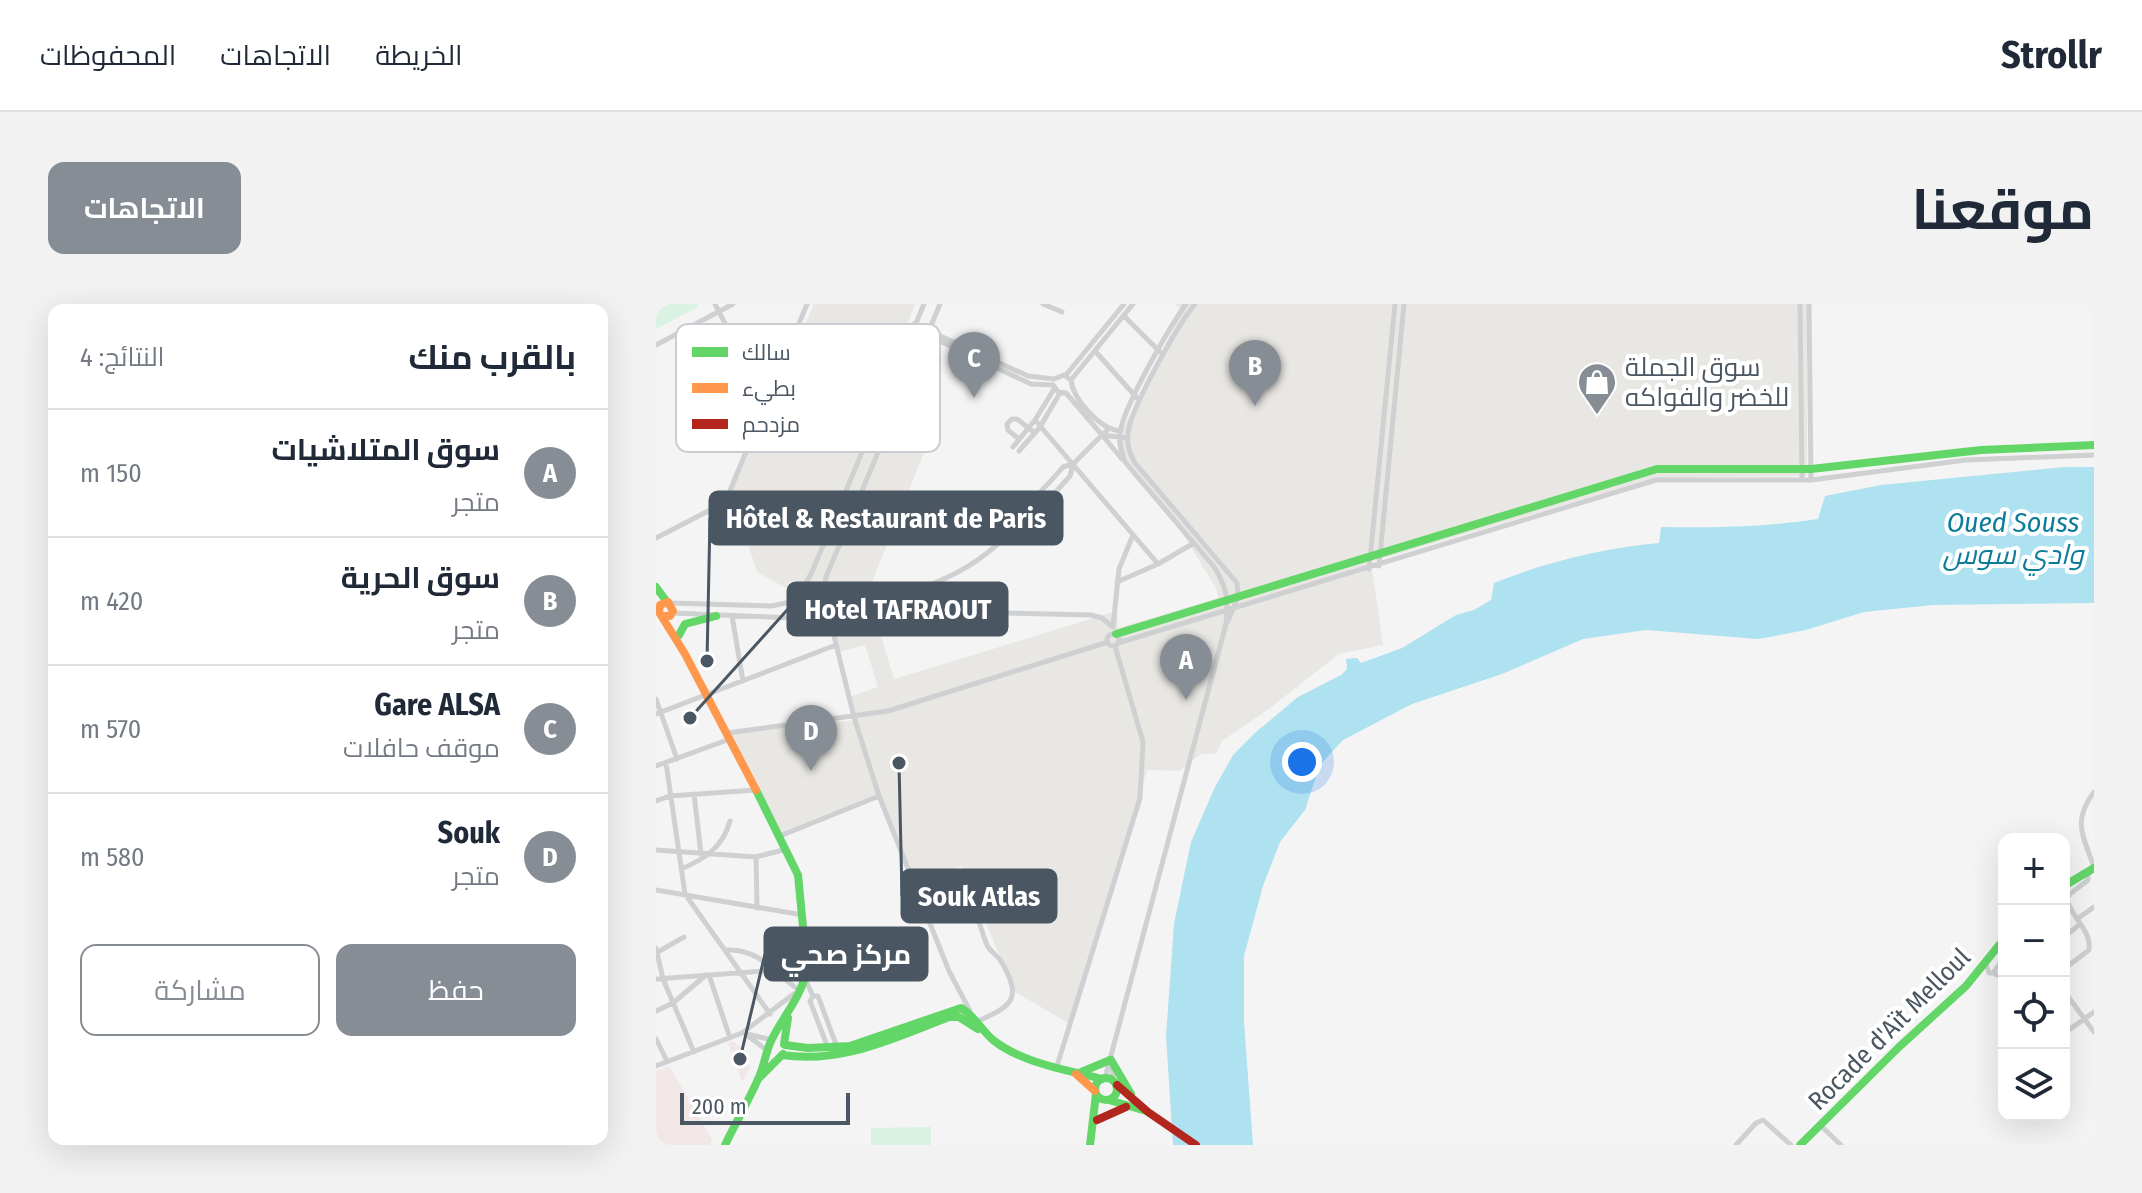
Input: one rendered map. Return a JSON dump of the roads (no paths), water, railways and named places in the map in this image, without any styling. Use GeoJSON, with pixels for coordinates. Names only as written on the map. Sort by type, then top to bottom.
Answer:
{"type":"FeatureCollection","features":[{"type":"Feature","properties":{"kind":"street"},"geometry":{"type":"LineString","coordinates":[[715,304],[725,324]]}},
{"type":"Feature","properties":{"kind":"street"},"geometry":{"type":"LineString","coordinates":[[696,324],[733,304]]}},
{"type":"Feature","properties":{"kind":"street"},"geometry":{"type":"LineString","coordinates":[[799,324],[807,304]]}},
{"type":"Feature","properties":{"kind":"street"},"geometry":{"type":"LineString","coordinates":[[914,324],[924,304]]}},
{"type":"Feature","properties":{"kind":"street"},"geometry":{"type":"LineString","coordinates":[[931,324],[940,304]]}},
{"type":"Feature","properties":{"kind":"street"},"geometry":{"type":"LineString","coordinates":[[1043,304],[1062,312]]}},
{"type":"Feature","properties":{"kind":"street"},"geometry":{"type":"LineString","coordinates":[[1069,378],[1124,304]]}},
{"type":"Feature","properties":{"kind":"street"},"geometry":{"type":"LineString","coordinates":[[1016,449],[1028,428],[1060,388],[1133,304]]}},
{"type":"Feature","properties":{"kind":"street"},"geometry":{"type":"LineString","coordinates":[[1125,462],[1120,434],[1186,304]]}},
{"type":"Feature","properties":{"kind":"street"},"geometry":{"type":"LineString","coordinates":[[1161,353],[1195,304]]}},
{"type":"Feature","properties":{"kind":"street"},"geometry":{"type":"LineString","coordinates":[[1369,564],[1395,304]]}},
{"type":"Feature","properties":{"kind":"street"},"geometry":{"type":"LineString","coordinates":[[1379,566],[1404,304]]}},
{"type":"Feature","properties":{"kind":"street"},"geometry":{"type":"LineString","coordinates":[[1800,304],[1807,469],[1811,480]]}},
{"type":"Feature","properties":{"kind":"street"},"geometry":{"type":"LineString","coordinates":[[1802,480],[1807,469],[1809,304]]}},
{"type":"Feature","properties":{"kind":"street"},"geometry":{"type":"LineString","coordinates":[[1124,316],[1161,353]]}},
{"type":"Feature","properties":{"kind":"street"},"geometry":{"type":"LineString","coordinates":[[656,345],[676,335]]}},
{"type":"Feature","properties":{"kind":"street"},"geometry":{"type":"LineString","coordinates":[[940,338],[1060,388],[1101,424],[1120,434]]}},
{"type":"Feature","properties":{"kind":"street"},"geometry":{"type":"LineString","coordinates":[[1390,353],[1400,350]]}},
{"type":"Feature","properties":{"kind":"street"},"geometry":{"type":"LineString","coordinates":[[1095,351],[1138,398]]}},
{"type":"Feature","properties":{"kind":"street"},"geometry":{"type":"LineString","coordinates":[[1390,353],[1399,357]]}},
{"type":"Feature","properties":{"kind":"street"},"geometry":{"type":"LineString","coordinates":[[1022,441],[1040,427],[1060,388],[1060,375],[1069,378]]}},
{"type":"Feature","properties":{"kind":"street"},"geometry":{"type":"LineString","coordinates":[[1060,388],[1197,541],[1237,583],[1253,592]]}},
{"type":"Feature","properties":{"kind":"street"},"geometry":{"type":"LineString","coordinates":[[1138,398],[1128,434],[1135,463],[1197,541],[1220,578],[1230,606]]}},
{"type":"Feature","properties":{"kind":"street"},"geometry":{"type":"LineString","coordinates":[[1022,441],[1008,430],[1009,422],[1017,419],[1035,433]]}},
{"type":"Feature","properties":{"kind":"street"},"geometry":{"type":"LineString","coordinates":[[1035,420],[1158,564]]}},
{"type":"Feature","properties":{"kind":"street"},"geometry":{"type":"LineString","coordinates":[[803,591],[811,589],[823,597],[852,601],[883,597],[929,586],[963,570],[1003,540],[1063,467],[1073,464],[1108,429]]}},
{"type":"Feature","properties":{"kind":"street"},"geometry":{"type":"LineString","coordinates":[[1102,435],[1128,434]]}},
{"type":"Feature","properties":{"kind":"street"},"geometry":{"type":"LineString","coordinates":[[656,766],[729,736],[888,711],[1108,642],[1115,637],[1369,564],[1380,556],[1657,469],[1807,469],[1971,450],[2094,445]]}},
{"type":"Feature","properties":{"kind":"street"},"geometry":{"type":"LineString","coordinates":[[656,538],[714,508],[725,499],[746,452]]}},
{"type":"Feature","properties":{"kind":"street"},"geometry":{"type":"LineString","coordinates":[[804,617],[797,610],[796,601],[803,591],[861,452]]}},
{"type":"Feature","properties":{"kind":"street"},"geometry":{"type":"LineString","coordinates":[[877,452],[826,577],[823,597],[854,717],[879,796],[963,1010],[972,1023],[997,1042],[1057,1066],[1109,1081],[1130,1103]]}},
{"type":"Feature","properties":{"kind":"street"},"geometry":{"type":"LineString","coordinates":[[1092,1130],[1108,1100],[1116,1094],[1109,1081],[1111,1059],[1230,606],[1238,597],[1369,564],[1379,566],[1656,480],[1811,480],[1979,459],[2094,455]]}},
{"type":"Feature","properties":{"kind":"street"},"geometry":{"type":"LineString","coordinates":[[1014,527],[1026,525],[1070,476],[1073,464]]}},
{"type":"Feature","properties":{"kind":"street"},"geometry":{"type":"LineString","coordinates":[[846,487],[860,493]]}},
{"type":"Feature","properties":{"kind":"street"},"geometry":{"type":"LineString","coordinates":[[1057,1066],[1140,798],[1143,742],[1115,637],[1117,582],[1133,535]]}},
{"type":"Feature","properties":{"kind":"street"},"geometry":{"type":"LineString","coordinates":[[1117,582],[1158,564],[1197,541]]}},
{"type":"Feature","properties":{"kind":"street"},"geometry":{"type":"LineString","coordinates":[[1237,583],[1238,597]]}},
{"type":"Feature","properties":{"kind":"street"},"geometry":{"type":"LineString","coordinates":[[656,587],[685,654],[787,849],[798,875],[803,915],[805,979],[788,1016],[768,1047],[769,1052],[758,1079],[725,1145]]}},
{"type":"Feature","properties":{"kind":"street"},"geometry":{"type":"LineString","coordinates":[[664,608],[771,606],[796,601]]}},
{"type":"Feature","properties":{"kind":"street"},"geometry":{"type":"LineString","coordinates":[[664,608],[716,616],[814,618],[824,609],[1091,615],[1102,618],[1115,637]]}},
{"type":"Feature","properties":{"kind":"street"},"geometry":{"type":"LineString","coordinates":[[664,608],[679,635],[685,654]]}},
{"type":"Feature","properties":{"kind":"street"},"geometry":{"type":"LineString","coordinates":[[679,635],[685,624],[716,616]]}},
{"type":"Feature","properties":{"kind":"street"},"geometry":{"type":"LineString","coordinates":[[732,616],[743,681]]}},
{"type":"Feature","properties":{"kind":"street"},"geometry":{"type":"LineString","coordinates":[[1108,642],[1109,636],[1115,637]]}},
{"type":"Feature","properties":{"kind":"street"},"geometry":{"type":"LineString","coordinates":[[659,713],[836,645]]}},
{"type":"Feature","properties":{"kind":"street"},"geometry":{"type":"LineString","coordinates":[[656,699],[677,759]]}},
{"type":"Feature","properties":{"kind":"street"},"geometry":{"type":"LineString","coordinates":[[666,763],[685,894],[770,1014]]}},
{"type":"Feature","properties":{"kind":"street"},"geometry":{"type":"LineString","coordinates":[[656,801],[670,796],[756,790]]}},
{"type":"Feature","properties":{"kind":"street"},"geometry":{"type":"LineString","coordinates":[[2070,964],[2089,950],[2089,939],[2067,899],[2088,880],[2092,868],[2092,856],[2082,840],[2081,817],[2094,792]]}},
{"type":"Feature","properties":{"kind":"street"},"geometry":{"type":"LineString","coordinates":[[694,794],[701,854]]}},
{"type":"Feature","properties":{"kind":"street"},"geometry":{"type":"LineString","coordinates":[[780,836],[879,796]]}},
{"type":"Feature","properties":{"kind":"street"},"geometry":{"type":"LineString","coordinates":[[681,869],[710,855],[730,821]]}},
{"type":"Feature","properties":{"kind":"street"},"geometry":{"type":"LineString","coordinates":[[656,849],[756,857],[787,849]]}},
{"type":"Feature","properties":{"kind":"street"},"geometry":{"type":"LineString","coordinates":[[756,857],[757,908]]}},
{"type":"Feature","properties":{"kind":"street"},"geometry":{"type":"LineString","coordinates":[[2070,882],[2092,868]]}},
{"type":"Feature","properties":{"kind":"street"},"geometry":{"type":"LineString","coordinates":[[656,890],[803,915]]}},
{"type":"Feature","properties":{"kind":"street"},"geometry":{"type":"LineString","coordinates":[[955,915],[968,907],[974,910],[987,943],[1005,970],[1013,995],[1012,1002],[1005,1009],[972,1023]]}},
{"type":"Feature","properties":{"kind":"street"},"geometry":{"type":"LineString","coordinates":[[2070,931],[2094,907]]}},
{"type":"Feature","properties":{"kind":"street"},"geometry":{"type":"LineString","coordinates":[[684,937],[657,950],[660,979],[694,1052]]}},
{"type":"Feature","properties":{"kind":"street","name":"Rocade d'Aït Melloul"},"geometry":{"type":"LineString","coordinates":[[1800,1145],[1966,986],[1998,947]]}},
{"type":"Feature","properties":{"kind":"street"},"geometry":{"type":"LineString","coordinates":[[727,950],[750,953],[799,990]]}},
{"type":"Feature","properties":{"kind":"street"},"geometry":{"type":"LineString","coordinates":[[1986,964],[1989,973],[2002,977]]}},
{"type":"Feature","properties":{"kind":"street"},"geometry":{"type":"LineString","coordinates":[[1993,973],[1998,966]]}},
{"type":"Feature","properties":{"kind":"street"},"geometry":{"type":"LineString","coordinates":[[660,979],[807,968]]}},
{"type":"Feature","properties":{"kind":"street"},"geometry":{"type":"LineString","coordinates":[[656,1011],[673,1003],[708,974]]}},
{"type":"Feature","properties":{"kind":"street"},"geometry":{"type":"LineString","coordinates":[[708,974],[730,1038]]}},
{"type":"Feature","properties":{"kind":"street"},"geometry":{"type":"LineString","coordinates":[[805,979],[813,996],[818,996],[832,1048]]}},
{"type":"Feature","properties":{"kind":"street"},"geometry":{"type":"LineString","coordinates":[[656,1066],[745,1034],[799,990]]}},
{"type":"Feature","properties":{"kind":"street"},"geometry":{"type":"LineString","coordinates":[[2070,1001],[2094,1032]]}},
{"type":"Feature","properties":{"kind":"street"},"geometry":{"type":"LineString","coordinates":[[745,1034],[784,1044],[832,1048],[963,1010]]}},
{"type":"Feature","properties":{"kind":"street"},"geometry":{"type":"LineString","coordinates":[[745,1034],[776,1057],[838,1056],[963,1010]]}},
{"type":"Feature","properties":{"kind":"street"},"geometry":{"type":"LineString","coordinates":[[2070,1029],[2094,1012]]}},
{"type":"Feature","properties":{"kind":"street"},"geometry":{"type":"LineString","coordinates":[[758,1079],[781,1055],[788,1016]]}},
{"type":"Feature","properties":{"kind":"street"},"geometry":{"type":"LineString","coordinates":[[656,1039],[667,1061]]}},
{"type":"Feature","properties":{"kind":"street"},"geometry":{"type":"LineString","coordinates":[[1077,1072],[1099,1067],[1111,1059]]}},
{"type":"Feature","properties":{"kind":"street"},"geometry":{"type":"LineString","coordinates":[[1111,1059],[1130,1103]]}},
{"type":"Feature","properties":{"kind":"street"},"geometry":{"type":"LineString","coordinates":[[1077,1072],[1108,1100],[1130,1103],[1148,1112],[1196,1145]]}},
{"type":"Feature","properties":{"kind":"street"},"geometry":{"type":"LineString","coordinates":[[1090,1145],[1096,1084],[1109,1081]]}},
{"type":"Feature","properties":{"kind":"street"},"geometry":{"type":"LineString","coordinates":[[1097,1120],[1130,1103]]}},
{"type":"Feature","properties":{"kind":"street"},"geometry":{"type":"LineString","coordinates":[[1736,1145],[1756,1123],[1763,1120],[1791,1145]]}},
{"type":"Feature","properties":{"kind":"street"},"geometry":{"type":"LineString","coordinates":[[1820,1125],[1841,1145]]}},
{"type":"Feature","properties":{"kind":"water","name":"Oued Souss وادي سوس"},"geometry":{"type":"Polygon","coordinates":[[[2064,467],[2094,467],[2094,603],[1933,605],[1864,612],[1806,630],[1758,639],[1646,630],[1583,639],[1502,674],[1412,704],[1343,740],[1320,765],[1305,810],[1280,842],[1263,886],[1244,956],[1244,1022],[1253,1145],[1173,1145],[1166,1036],[1174,924],[1191,842],[1233,755],[1298,697],[1341,675],[1347,669],[1346,659],[1357,658],[1361,663],[1402,648],[1456,615],[1474,610],[1491,600],[1494,583],[1514,575],[1596,552],[1659,543],[1661,527],[1740,526],[1818,519],[1825,496],[1881,485],[2064,467]]]}},
{"type":"Feature","properties":{"kind":"place","name":"Gare ALSA"},"geometry":{"type":"Point","coordinates":[974,398]}},
{"type":"Feature","properties":{"kind":"place","name":"سوق الحرية"},"geometry":{"type":"Point","coordinates":[1255,406]}},
{"type":"Feature","properties":{"kind":"place","name":"سوق الجملة للخضر والفواكه"},"geometry":{"type":"Point","coordinates":[1597,416]}},
{"type":"Feature","properties":{"kind":"place","name":"Hôtel & Restaurant de Paris"},"geometry":{"type":"Point","coordinates":[707,661]}},
{"type":"Feature","properties":{"kind":"place","name":"سوق المتلاشيات"},"geometry":{"type":"Point","coordinates":[1186,700]}},
{"type":"Feature","properties":{"kind":"place","name":"Hotel TAFRAOUT"},"geometry":{"type":"Point","coordinates":[690,718]}},
{"type":"Feature","properties":{"kind":"place","name":"Souk Atlas"},"geometry":{"type":"Point","coordinates":[899,763]}},
{"type":"Feature","properties":{"kind":"place","name":"Souk"},"geometry":{"type":"Point","coordinates":[811,771]}},
{"type":"Feature","properties":{"kind":"place","name":"مركز صحي"},"geometry":{"type":"Point","coordinates":[740,1059]}}]}
